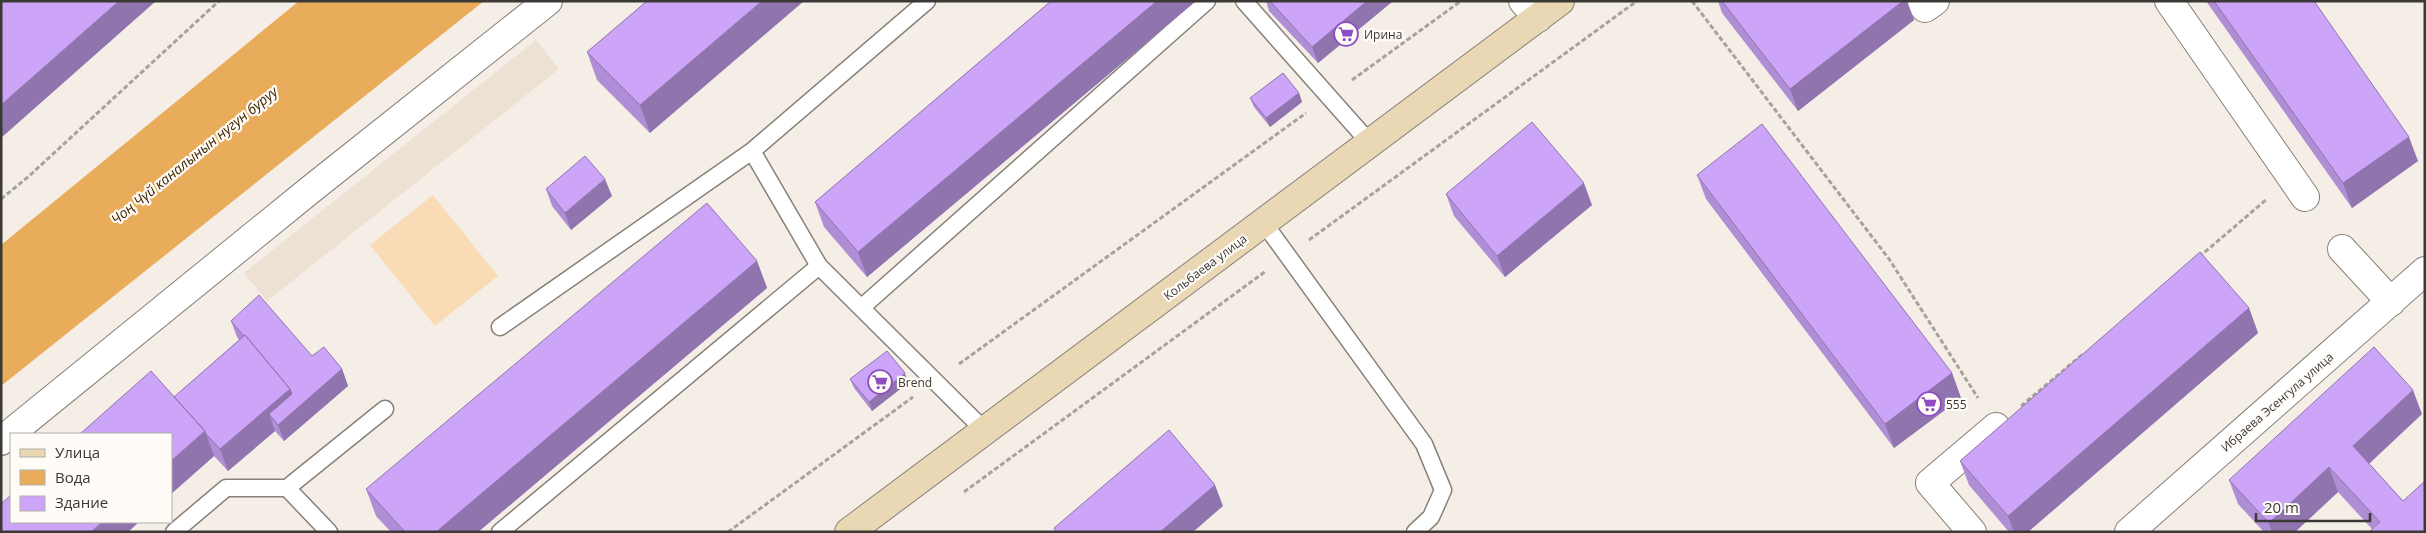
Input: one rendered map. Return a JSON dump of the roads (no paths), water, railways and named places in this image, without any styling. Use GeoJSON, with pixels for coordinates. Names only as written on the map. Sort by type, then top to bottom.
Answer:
{"type":"FeatureCollection","features":[{"type":"Feature","properties":{"kind":"main road","name":"Кольбаева улица"},"geometry":{"type":"LineString","coordinates":[[848,532],[985,432],[1370,142],[1530,10],[1560,1]]}},
{"type":"Feature","properties":{"kind":"street"},"geometry":{"type":"LineString","coordinates":[[11,433],[310,190],[548,1]]}},
{"type":"Feature","properties":{"kind":"street"},"geometry":{"type":"LineString","coordinates":[[1920,1],[1925,8],[1935,1]]}},
{"type":"Feature","properties":{"kind":"street"},"geometry":{"type":"LineString","coordinates":[[2168,1],[2298,188]]}},
{"type":"Feature","properties":{"kind":"street"},"geometry":{"type":"LineString","coordinates":[[2342,248],[2391,302]]}},
{"type":"Feature","properties":{"kind":"street","name":"Ибраева Эсенгула улица"},"geometry":{"type":"LineString","coordinates":[[2129,532],[2391,302],[2422,281]]}},
{"type":"Feature","properties":{"kind":"street"},"geometry":{"type":"LineString","coordinates":[[1972,532],[1930,483],[1996,427]]}},
{"type":"Feature","properties":{"kind":"lane"},"geometry":{"type":"LineString","coordinates":[[500,327],[752,151],[927,1]]}},
{"type":"Feature","properties":{"kind":"lane"},"geometry":{"type":"LineString","coordinates":[[862,308],[1207,1]]}},
{"type":"Feature","properties":{"kind":"lane"},"geometry":{"type":"LineString","coordinates":[[1244,1],[1370,142]]}},
{"type":"Feature","properties":{"kind":"lane"},"geometry":{"type":"LineString","coordinates":[[752,151],[819,266],[985,432]]}},
{"type":"Feature","properties":{"kind":"lane"},"geometry":{"type":"LineString","coordinates":[[1264,223],[1424,444],[1443,490],[1431,517],[1415,532]]}},
{"type":"Feature","properties":{"kind":"lane"},"geometry":{"type":"LineString","coordinates":[[500,532],[819,266]]}},
{"type":"Feature","properties":{"kind":"lane"},"geometry":{"type":"LineString","coordinates":[[174,532],[226,488],[287,488],[385,409]]}},
{"type":"Feature","properties":{"kind":"lane"},"geometry":{"type":"LineString","coordinates":[[287,488],[329,532]]}},
{"type":"Feature","properties":{"kind":"water","name":"Чоң Чүй каналынын нугун буруу"},"geometry":{"type":"Polygon","coordinates":[[[299,1],[484,1],[1,386],[1,245],[299,1]]]}},
{"type":"Feature","properties":{"kind":"place","name":"Ирина"},"geometry":{"type":"Point","coordinates":[1346,34]}},
{"type":"Feature","properties":{"kind":"place","name":"Brend"},"geometry":{"type":"Point","coordinates":[880,382]}},
{"type":"Feature","properties":{"kind":"place","name":"555"},"geometry":{"type":"Point","coordinates":[1929,404]}}]}
